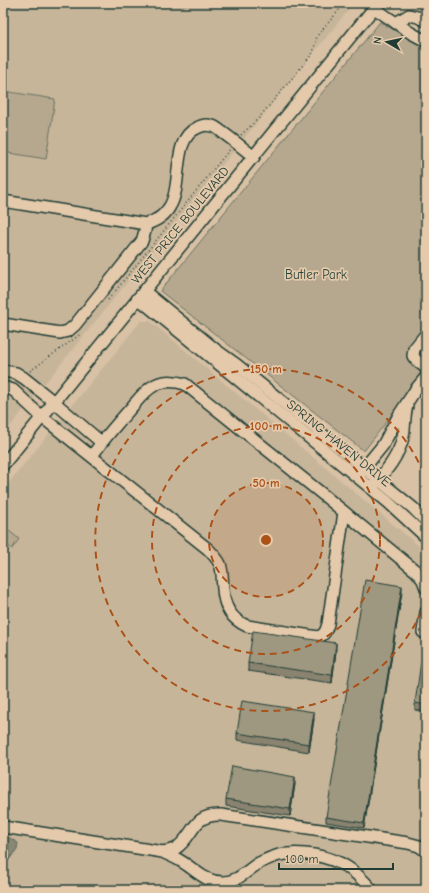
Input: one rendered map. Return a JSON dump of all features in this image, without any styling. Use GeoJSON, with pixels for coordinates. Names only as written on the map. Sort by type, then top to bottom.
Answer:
{"type":"FeatureCollection","features":[{"type":"Feature","properties":{"kind":"street"},"geometry":{"type":"LineString","coordinates":[[376,5],[396,23],[426,41]]}},
{"type":"Feature","properties":{"kind":"street","name":"WEST PRICE BOULEVARD"},"geometry":{"type":"LineString","coordinates":[[3,465],[376,5]]}},
{"type":"Feature","properties":{"kind":"street"},"geometry":{"type":"LineString","coordinates":[[396,23],[409,15],[426,21]]}},
{"type":"Feature","properties":{"kind":"street"},"geometry":{"type":"LineString","coordinates":[[3,201],[146,224],[156,221],[171,205],[176,189],[181,150],[185,137],[192,130],[204,125],[213,126],[236,141],[254,157]]}},
{"type":"Feature","properties":{"kind":"street"},"geometry":{"type":"LineString","coordinates":[[3,324],[60,333],[68,331],[75,325],[142,241],[146,224]]}},
{"type":"Feature","properties":{"kind":"street","name":"SPRING HAVEN DRIVE"},"geometry":{"type":"LineString","coordinates":[[141,295],[375,484],[413,508],[426,521]]}},
{"type":"Feature","properties":{"kind":"street"},"geometry":{"type":"LineString","coordinates":[[426,334],[414,349],[413,356],[426,368]]}},
{"type":"Feature","properties":{"kind":"street"},"geometry":{"type":"LineString","coordinates":[[101,442],[24,378],[16,373],[6,372],[5,387],[13,390],[42,417],[208,549],[217,558],[222,572],[225,604],[233,617],[240,623],[247,626],[318,637],[324,634],[328,624],[344,512]]}},
{"type":"Feature","properties":{"kind":"street"},"geometry":{"type":"LineString","coordinates":[[361,472],[383,445],[409,399],[426,377]]}},
{"type":"Feature","properties":{"kind":"street"},"geometry":{"type":"LineString","coordinates":[[92,456],[101,442],[149,389],[161,382],[173,381],[185,384],[416,572],[423,580],[426,588]]}},
{"type":"Feature","properties":{"kind":"street"},"geometry":{"type":"LineString","coordinates":[[375,484],[394,459],[400,448],[409,399]]}},
{"type":"Feature","properties":{"kind":"street","name":"SPRING HAVEN DRIVE"},"geometry":{"type":"LineString","coordinates":[[375,484],[399,512],[426,537]]}},
{"type":"Feature","properties":{"kind":"street"},"geometry":{"type":"LineString","coordinates":[[423,632],[426,612]]}},
{"type":"Feature","properties":{"kind":"street"},"geometry":{"type":"LineString","coordinates":[[162,852],[174,850],[183,842],[195,825],[206,816],[212,815],[229,816],[408,843],[419,846],[426,851]]}},
{"type":"Feature","properties":{"kind":"street"},"geometry":{"type":"LineString","coordinates":[[3,827],[162,852],[179,859],[206,879],[221,882],[229,882],[237,879],[253,867],[278,856],[295,854],[319,856],[347,867],[358,875],[372,890]]}},
{"type":"Feature","properties":{"kind":"path"},"geometry":{"type":"LineString","coordinates":[[105,303],[236,141],[258,119],[313,53],[317,36],[345,3]]}},
{"type":"Feature","properties":{"kind":"path"},"geometry":{"type":"LineString","coordinates":[[24,378],[29,372],[78,336],[82,331]]}},
{"type":"Feature","properties":{"kind":"shaded area"},"geometry":{"type":"Polygon","coordinates":[[[3,3],[354,3],[3,435],[3,3]]]}},
{"type":"Feature","properties":{"kind":"shaded area"},"geometry":{"type":"Polygon","coordinates":[[[141,321],[150,321],[426,552],[426,890],[3,890],[3,490],[141,321]]]}},
{"type":"Feature","properties":{"kind":"shaded area"},"geometry":{"type":"Polygon","coordinates":[[[3,837],[10,838],[18,843],[17,849],[3,868],[3,837]]]}},
{"type":"Feature","properties":{"kind":"green space","name":"Butler Park"},"geometry":{"type":"Polygon","coordinates":[[[380,22],[426,48],[426,370],[364,451],[160,291],[380,22]]]}},
{"type":"Feature","properties":{"kind":"green space"},"geometry":{"type":"Polygon","coordinates":[[[3,91],[55,99],[46,159],[3,152],[3,91]]]}},
{"type":"Feature","properties":{"kind":"green space"},"geometry":{"type":"Polygon","coordinates":[[[3,526],[19,539],[12,549],[3,542],[3,526]]]}},
{"type":"Feature","properties":{"kind":"building"},"geometry":{"type":"Polygon","coordinates":[[[365,580],[402,586],[364,823],[326,817],[365,580]]]}},
{"type":"Feature","properties":{"kind":"building"},"geometry":{"type":"Polygon","coordinates":[[[253,631],[336,643],[332,675],[248,663],[253,631]]]}},
{"type":"Feature","properties":{"kind":"building"},"geometry":{"type":"Polygon","coordinates":[[[421,662],[426,663],[426,705],[415,703],[421,662]]]}},
{"type":"Feature","properties":{"kind":"building"},"geometry":{"type":"Polygon","coordinates":[[[242,701],[314,712],[309,744],[237,733],[242,701]]]}},
{"type":"Feature","properties":{"kind":"building"},"geometry":{"type":"Polygon","coordinates":[[[232,766],[295,777],[290,809],[226,799],[232,766]]]}}]}
